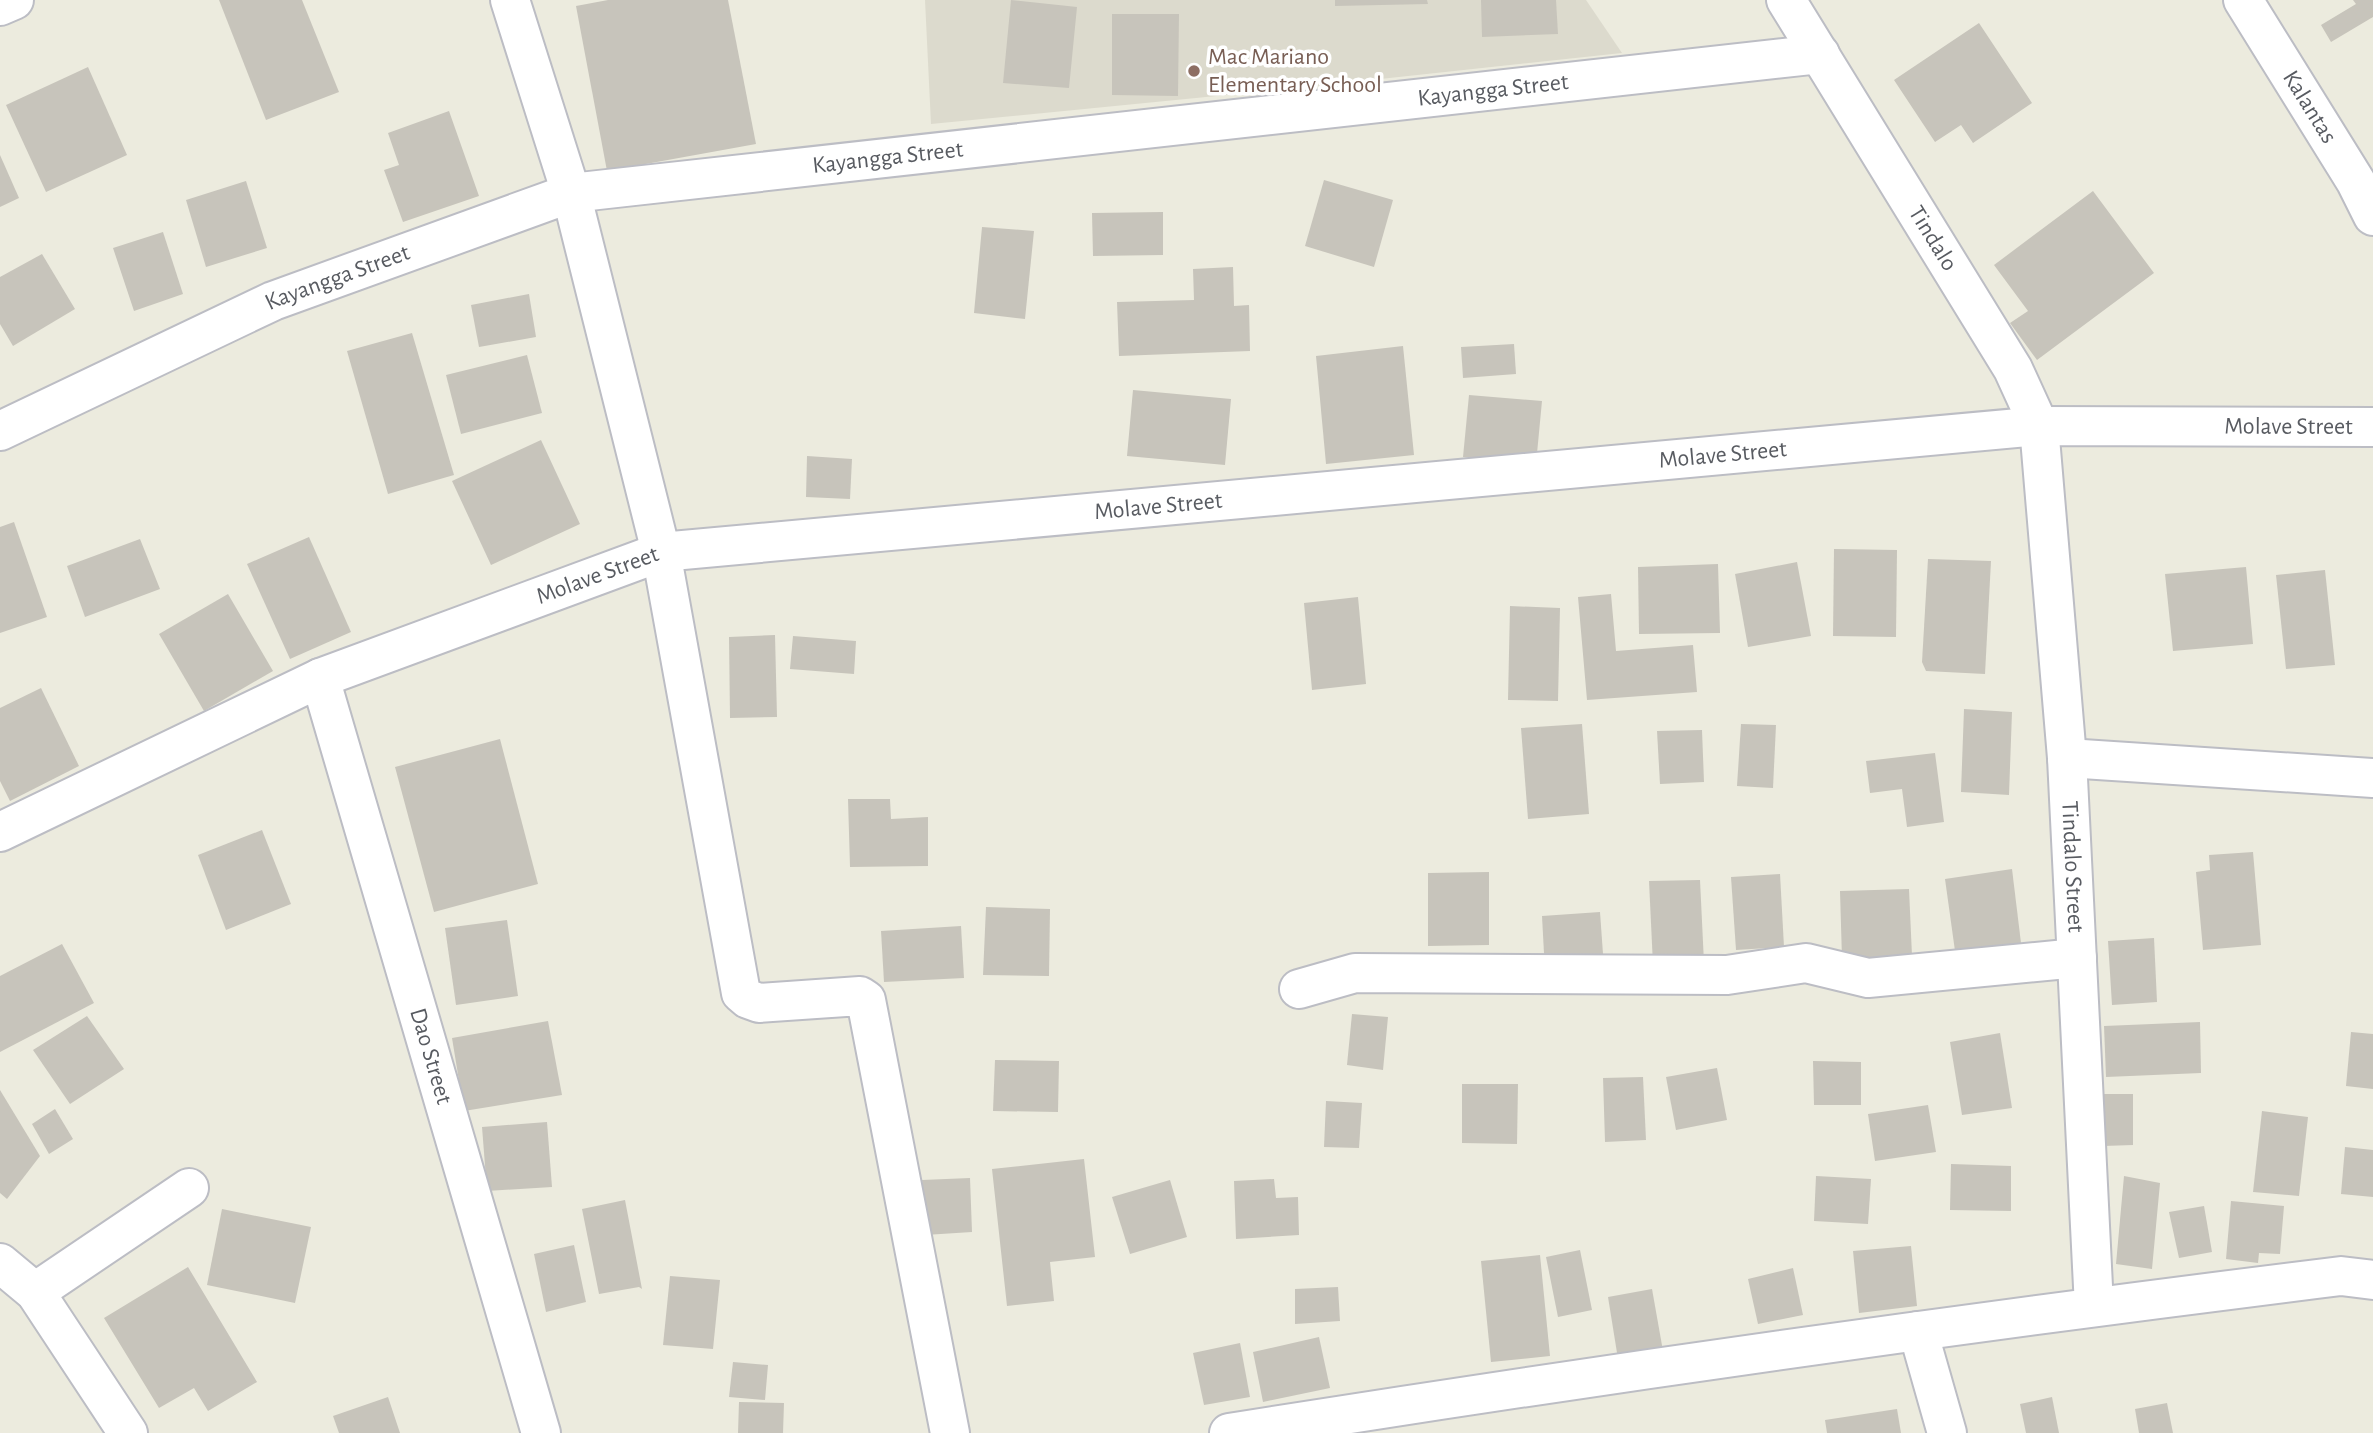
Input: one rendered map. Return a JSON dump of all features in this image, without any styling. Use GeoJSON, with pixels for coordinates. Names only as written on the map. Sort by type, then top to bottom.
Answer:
{"type":"FeatureCollection","features":[{"type":"Feature","properties":{"kind":"street"},"geometry":{"type":"LineString","coordinates":[[0,6],[14,0]]}},
{"type":"Feature","properties":{"kind":"street"},"geometry":{"type":"LineString","coordinates":[[510,0],[571,192],[661,552],[741,993],[759,1003],[860,996],[866,1000],[950,1433]]}},
{"type":"Feature","properties":{"kind":"street"},"geometry":{"type":"LineString","coordinates":[[1786,0],[1821,54]]}},
{"type":"Feature","properties":{"kind":"street","name":"Kalantas"},"geometry":{"type":"LineString","coordinates":[[2243,0],[2356,182],[2373,216]]}},
{"type":"Feature","properties":{"kind":"street","name":"Kayangga Street"},"geometry":{"type":"LineString","coordinates":[[0,431],[273,301],[571,192],[1821,54]]}},
{"type":"Feature","properties":{"kind":"street","name":"Tindalo"},"geometry":{"type":"LineString","coordinates":[[1821,54],[2013,369],[2039,426]]}},
{"type":"Feature","properties":{"kind":"street","name":"Molave Street"},"geometry":{"type":"LineString","coordinates":[[0,832],[320,678],[661,552],[2039,426],[2373,428]]}},
{"type":"Feature","properties":{"kind":"street","name":"Tindalo Street"},"geometry":{"type":"LineString","coordinates":[[2039,426],[2067,758],[2094,1307]]}},
{"type":"Feature","properties":{"kind":"street","name":"Dao Street"},"geometry":{"type":"LineString","coordinates":[[320,678],[541,1433]]}},
{"type":"Feature","properties":{"kind":"street"},"geometry":{"type":"LineString","coordinates":[[2067,758],[2373,778]]}},
{"type":"Feature","properties":{"kind":"street"},"geometry":{"type":"LineString","coordinates":[[1299,989],[1355,973],[1727,975],[1806,963],[1868,978],[2077,958]]}},
{"type":"Feature","properties":{"kind":"street"},"geometry":{"type":"LineString","coordinates":[[35,1292],[189,1188]]}},
{"type":"Feature","properties":{"kind":"street"},"geometry":{"type":"LineString","coordinates":[[0,1263],[35,1292],[128,1433]]}},
{"type":"Feature","properties":{"kind":"street"},"geometry":{"type":"LineString","coordinates":[[1229,1433],[1520,1386],[2094,1307],[2341,1276],[2373,1280]]}},
{"type":"Feature","properties":{"kind":"street"},"geometry":{"type":"LineString","coordinates":[[1917,1331],[1947,1433]]}},
{"type":"Feature","properties":{"kind":"shaded area","name":"Mac Mariano Elementary School"},"geometry":{"type":"Polygon","coordinates":[[[925,0],[1586,0],[1622,53],[931,124],[925,0]]]}},
{"type":"Feature","properties":{"kind":"building"},"geometry":{"type":"Polygon","coordinates":[[[219,0],[302,0],[339,92],[266,120],[219,0]]]}},
{"type":"Feature","properties":{"kind":"building"},"geometry":{"type":"Polygon","coordinates":[[[608,0],[728,0],[756,144],[607,171],[576,6],[608,0]]]}},
{"type":"Feature","properties":{"kind":"building"},"geometry":{"type":"Polygon","coordinates":[[[1011,0],[1077,7],[1069,88],[1003,83],[1011,0]]]}},
{"type":"Feature","properties":{"kind":"building"},"geometry":{"type":"Polygon","coordinates":[[[1335,0],[1427,0],[1428,4],[1335,6],[1335,0]]]}},
{"type":"Feature","properties":{"kind":"building"},"geometry":{"type":"Polygon","coordinates":[[[1481,0],[1556,0],[1558,34],[1482,37],[1481,0]]]}},
{"type":"Feature","properties":{"kind":"building"},"geometry":{"type":"Polygon","coordinates":[[[2353,0],[2373,0],[2373,17],[2331,42],[2321,25],[2356,4],[2353,0]]]}},
{"type":"Feature","properties":{"kind":"building"},"geometry":{"type":"Polygon","coordinates":[[[1112,14],[1179,14],[1178,96],[1112,95],[1112,14]]]}},
{"type":"Feature","properties":{"kind":"building"},"geometry":{"type":"Polygon","coordinates":[[[1979,23],[2032,103],[1973,143],[1961,125],[1935,142],[1894,80],[1979,23]]]}},
{"type":"Feature","properties":{"kind":"building"},"geometry":{"type":"Polygon","coordinates":[[[88,67],[127,155],[46,192],[6,105],[88,67]]]}},
{"type":"Feature","properties":{"kind":"building"},"geometry":{"type":"Polygon","coordinates":[[[449,111],[479,196],[403,222],[384,170],[399,165],[388,133],[449,111]]]}},
{"type":"Feature","properties":{"kind":"building"},"geometry":{"type":"Polygon","coordinates":[[[0,155],[19,198],[0,207],[0,155]]]}},
{"type":"Feature","properties":{"kind":"building"},"geometry":{"type":"Polygon","coordinates":[[[1324,180],[1393,200],[1374,267],[1305,246],[1324,180]]]}},
{"type":"Feature","properties":{"kind":"building"},"geometry":{"type":"Polygon","coordinates":[[[246,181],[267,248],[206,267],[186,200],[246,181]]]}},
{"type":"Feature","properties":{"kind":"building"},"geometry":{"type":"Polygon","coordinates":[[[2093,191],[2154,273],[2037,360],[2010,323],[2028,311],[1994,265],[2093,191]]]}},
{"type":"Feature","properties":{"kind":"building"},"geometry":{"type":"Polygon","coordinates":[[[1163,212],[1163,255],[1093,256],[1092,213],[1163,212]]]}},
{"type":"Feature","properties":{"kind":"building"},"geometry":{"type":"Polygon","coordinates":[[[982,227],[1034,231],[1025,319],[974,313],[982,227]]]}},
{"type":"Feature","properties":{"kind":"building"},"geometry":{"type":"Polygon","coordinates":[[[163,232],[183,294],[134,311],[113,248],[163,232]]]}},
{"type":"Feature","properties":{"kind":"building"},"geometry":{"type":"Polygon","coordinates":[[[42,254],[75,309],[13,346],[0,324],[0,277],[42,254]]]}},
{"type":"Feature","properties":{"kind":"building"},"geometry":{"type":"Polygon","coordinates":[[[1233,267],[1234,306],[1249,305],[1250,351],[1119,356],[1117,302],[1194,300],[1193,269],[1233,267]]]}},
{"type":"Feature","properties":{"kind":"building"},"geometry":{"type":"Polygon","coordinates":[[[529,294],[536,337],[479,347],[471,305],[529,294]]]}},
{"type":"Feature","properties":{"kind":"building"},"geometry":{"type":"Polygon","coordinates":[[[412,333],[454,475],[388,494],[347,351],[412,333]]]}},
{"type":"Feature","properties":{"kind":"building"},"geometry":{"type":"Polygon","coordinates":[[[1514,344],[1516,374],[1463,378],[1461,347],[1514,344]]]}},
{"type":"Feature","properties":{"kind":"building"},"geometry":{"type":"Polygon","coordinates":[[[1403,346],[1414,455],[1326,464],[1316,356],[1403,346]]]}},
{"type":"Feature","properties":{"kind":"building"},"geometry":{"type":"Polygon","coordinates":[[[527,355],[542,413],[461,434],[446,375],[527,355]]]}},
{"type":"Feature","properties":{"kind":"building"},"geometry":{"type":"Polygon","coordinates":[[[1133,390],[1231,399],[1225,465],[1127,456],[1133,390]]]}},
{"type":"Feature","properties":{"kind":"building"},"geometry":{"type":"Polygon","coordinates":[[[1469,395],[1542,401],[1536,464],[1463,457],[1469,395]]]}},
{"type":"Feature","properties":{"kind":"building"},"geometry":{"type":"Polygon","coordinates":[[[541,440],[580,524],[491,565],[452,481],[541,440]]]}},
{"type":"Feature","properties":{"kind":"building"},"geometry":{"type":"Polygon","coordinates":[[[807,456],[852,459],[850,499],[806,497],[807,456]]]}},
{"type":"Feature","properties":{"kind":"building"},"geometry":{"type":"Polygon","coordinates":[[[14,522],[47,617],[0,633],[0,527],[14,522]]]}},
{"type":"Feature","properties":{"kind":"building"},"geometry":{"type":"Polygon","coordinates":[[[309,537],[351,632],[290,659],[247,564],[309,537]]]}},
{"type":"Feature","properties":{"kind":"building"},"geometry":{"type":"Polygon","coordinates":[[[140,539],[160,589],[85,617],[67,566],[140,539]]]}},
{"type":"Feature","properties":{"kind":"building"},"geometry":{"type":"Polygon","coordinates":[[[1834,549],[1897,550],[1896,637],[1833,636],[1834,549]]]}},
{"type":"Feature","properties":{"kind":"building"},"geometry":{"type":"Polygon","coordinates":[[[1928,559],[1991,561],[1985,674],[1926,671],[1922,662],[1928,559]]]}},
{"type":"Feature","properties":{"kind":"building"},"geometry":{"type":"Polygon","coordinates":[[[1797,562],[1811,636],[1748,647],[1735,574],[1797,562]]]}},
{"type":"Feature","properties":{"kind":"building"},"geometry":{"type":"Polygon","coordinates":[[[1718,564],[1720,633],[1639,634],[1638,567],[1718,564]]]}},
{"type":"Feature","properties":{"kind":"building"},"geometry":{"type":"Polygon","coordinates":[[[2246,567],[2253,644],[2173,651],[2165,574],[2246,567]]]}},
{"type":"Feature","properties":{"kind":"building"},"geometry":{"type":"Polygon","coordinates":[[[2325,570],[2335,665],[2286,669],[2276,575],[2325,570]]]}},
{"type":"Feature","properties":{"kind":"building"},"geometry":{"type":"Polygon","coordinates":[[[228,594],[273,671],[204,711],[159,634],[228,594]]]}},
{"type":"Feature","properties":{"kind":"building"},"geometry":{"type":"Polygon","coordinates":[[[1611,594],[1616,651],[1693,645],[1697,692],[1587,700],[1578,597],[1611,594]]]}},
{"type":"Feature","properties":{"kind":"building"},"geometry":{"type":"Polygon","coordinates":[[[1358,597],[1366,684],[1312,690],[1304,603],[1358,597]]]}},
{"type":"Feature","properties":{"kind":"building"},"geometry":{"type":"Polygon","coordinates":[[[1510,606],[1560,608],[1558,701],[1508,700],[1510,606]]]}},
{"type":"Feature","properties":{"kind":"building"},"geometry":{"type":"Polygon","coordinates":[[[775,635],[777,717],[730,718],[729,637],[775,635]]]}},
{"type":"Feature","properties":{"kind":"building"},"geometry":{"type":"Polygon","coordinates":[[[793,636],[856,641],[854,674],[790,669],[793,636]]]}},
{"type":"Feature","properties":{"kind":"building"},"geometry":{"type":"Polygon","coordinates":[[[41,688],[79,766],[10,801],[0,781],[0,708],[41,688]]]}},
{"type":"Feature","properties":{"kind":"building"},"geometry":{"type":"Polygon","coordinates":[[[1964,709],[2012,712],[2009,795],[1961,792],[1964,709]]]}},
{"type":"Feature","properties":{"kind":"building"},"geometry":{"type":"Polygon","coordinates":[[[1582,724],[1589,814],[1528,819],[1521,728],[1582,724]]]}},
{"type":"Feature","properties":{"kind":"building"},"geometry":{"type":"Polygon","coordinates":[[[1741,724],[1776,725],[1773,788],[1737,786],[1741,724]]]}},
{"type":"Feature","properties":{"kind":"building"},"geometry":{"type":"Polygon","coordinates":[[[1702,730],[1704,782],[1660,784],[1657,731],[1702,730]]]}},
{"type":"Feature","properties":{"kind":"building"},"geometry":{"type":"Polygon","coordinates":[[[500,739],[538,884],[434,912],[395,767],[500,739]]]}},
{"type":"Feature","properties":{"kind":"building"},"geometry":{"type":"Polygon","coordinates":[[[1935,753],[1944,822],[1907,827],[1902,789],[1870,793],[1866,761],[1935,753]]]}},
{"type":"Feature","properties":{"kind":"building"},"geometry":{"type":"Polygon","coordinates":[[[848,799],[890,799],[891,819],[928,817],[928,866],[850,867],[848,799]]]}},
{"type":"Feature","properties":{"kind":"building"},"geometry":{"type":"Polygon","coordinates":[[[262,830],[291,904],[226,930],[198,855],[262,830]]]}},
{"type":"Feature","properties":{"kind":"building"},"geometry":{"type":"Polygon","coordinates":[[[2253,852],[2261,945],[2203,950],[2196,872],[2210,870],[2209,855],[2253,852]]]}},
{"type":"Feature","properties":{"kind":"building"},"geometry":{"type":"Polygon","coordinates":[[[2012,869],[2021,943],[1955,951],[1945,879],[2012,869]]]}},
{"type":"Feature","properties":{"kind":"building"},"geometry":{"type":"Polygon","coordinates":[[[1489,872],[1489,945],[1428,946],[1428,873],[1489,872]]]}},
{"type":"Feature","properties":{"kind":"building"},"geometry":{"type":"Polygon","coordinates":[[[1780,874],[1784,947],[1736,950],[1731,877],[1780,874]]]}},
{"type":"Feature","properties":{"kind":"building"},"geometry":{"type":"Polygon","coordinates":[[[1700,880],[1704,963],[1653,965],[1649,881],[1700,880]]]}},
{"type":"Feature","properties":{"kind":"building"},"geometry":{"type":"Polygon","coordinates":[[[1909,889],[1912,956],[1842,959],[1840,891],[1909,889]]]}},
{"type":"Feature","properties":{"kind":"building"},"geometry":{"type":"Polygon","coordinates":[[[986,907],[1050,909],[1049,976],[983,975],[986,907]]]}},
{"type":"Feature","properties":{"kind":"building"},"geometry":{"type":"Polygon","coordinates":[[[1600,912],[1604,968],[1545,972],[1542,916],[1600,912]]]}},
{"type":"Feature","properties":{"kind":"building"},"geometry":{"type":"Polygon","coordinates":[[[507,920],[518,996],[456,1005],[445,928],[507,920]]]}},
{"type":"Feature","properties":{"kind":"building"},"geometry":{"type":"Polygon","coordinates":[[[961,926],[964,978],[884,982],[881,931],[961,926]]]}},
{"type":"Feature","properties":{"kind":"building"},"geometry":{"type":"Polygon","coordinates":[[[2154,938],[2157,1002],[2112,1005],[2108,941],[2154,938]]]}},
{"type":"Feature","properties":{"kind":"building"},"geometry":{"type":"Polygon","coordinates":[[[62,944],[94,1003],[0,1052],[0,976],[62,944]]]}},
{"type":"Feature","properties":{"kind":"building"},"geometry":{"type":"Polygon","coordinates":[[[1352,1014],[1388,1017],[1383,1070],[1347,1065],[1352,1014]]]}},
{"type":"Feature","properties":{"kind":"building"},"geometry":{"type":"Polygon","coordinates":[[[87,1016],[124,1069],[70,1104],[33,1050],[87,1016]]]}},
{"type":"Feature","properties":{"kind":"building"},"geometry":{"type":"Polygon","coordinates":[[[548,1021],[562,1095],[464,1111],[452,1038],[548,1021]]]}},
{"type":"Feature","properties":{"kind":"building"},"geometry":{"type":"Polygon","coordinates":[[[2200,1022],[2201,1073],[2106,1077],[2104,1026],[2200,1022]]]}},
{"type":"Feature","properties":{"kind":"building"},"geometry":{"type":"Polygon","coordinates":[[[2351,1032],[2373,1034],[2373,1089],[2346,1086],[2351,1032]]]}},
{"type":"Feature","properties":{"kind":"building"},"geometry":{"type":"Polygon","coordinates":[[[2000,1033],[2012,1108],[1962,1115],[1950,1042],[2000,1033]]]}},
{"type":"Feature","properties":{"kind":"building"},"geometry":{"type":"Polygon","coordinates":[[[995,1060],[1059,1061],[1058,1112],[993,1111],[995,1060]]]}},
{"type":"Feature","properties":{"kind":"building"},"geometry":{"type":"Polygon","coordinates":[[[1813,1061],[1861,1062],[1861,1105],[1814,1105],[1813,1061]]]}},
{"type":"Feature","properties":{"kind":"building"},"geometry":{"type":"Polygon","coordinates":[[[1717,1068],[1727,1120],[1676,1130],[1666,1077],[1717,1068]]]}},
{"type":"Feature","properties":{"kind":"building"},"geometry":{"type":"Polygon","coordinates":[[[1643,1077],[1646,1140],[1605,1142],[1603,1078],[1643,1077]]]}},
{"type":"Feature","properties":{"kind":"building"},"geometry":{"type":"Polygon","coordinates":[[[1462,1084],[1518,1084],[1517,1144],[1462,1143],[1462,1084]]]}},
{"type":"Feature","properties":{"kind":"building"},"geometry":{"type":"Polygon","coordinates":[[[0,1090],[40,1156],[7,1199],[0,1193],[0,1090]]]}},
{"type":"Feature","properties":{"kind":"building"},"geometry":{"type":"Polygon","coordinates":[[[2104,1094],[2133,1094],[2133,1145],[2103,1146],[2104,1094]]]}},
{"type":"Feature","properties":{"kind":"building"},"geometry":{"type":"Polygon","coordinates":[[[1326,1101],[1362,1103],[1359,1148],[1324,1147],[1326,1101]]]}},
{"type":"Feature","properties":{"kind":"building"},"geometry":{"type":"Polygon","coordinates":[[[1928,1105],[1936,1152],[1875,1161],[1868,1114],[1928,1105]]]}},
{"type":"Feature","properties":{"kind":"building"},"geometry":{"type":"Polygon","coordinates":[[[55,1109],[73,1139],[49,1154],[32,1124],[55,1109]]]}},
{"type":"Feature","properties":{"kind":"building"},"geometry":{"type":"Polygon","coordinates":[[[2262,1111],[2308,1117],[2299,1196],[2253,1192],[2262,1111]]]}},
{"type":"Feature","properties":{"kind":"building"},"geometry":{"type":"Polygon","coordinates":[[[547,1122],[552,1187],[487,1191],[482,1127],[547,1122]]]}},
{"type":"Feature","properties":{"kind":"building"},"geometry":{"type":"Polygon","coordinates":[[[2345,1147],[2373,1150],[2373,1197],[2341,1194],[2345,1147]]]}},
{"type":"Feature","properties":{"kind":"building"},"geometry":{"type":"Polygon","coordinates":[[[1084,1159],[1095,1257],[1050,1262],[1054,1301],[1007,1306],[992,1169],[1084,1159]]]}},
{"type":"Feature","properties":{"kind":"building"},"geometry":{"type":"Polygon","coordinates":[[[1951,1164],[2011,1166],[2011,1211],[1950,1210],[1951,1164]]]}},
{"type":"Feature","properties":{"kind":"building"},"geometry":{"type":"Polygon","coordinates":[[[1816,1176],[1871,1179],[1868,1224],[1814,1221],[1816,1176]]]}},
{"type":"Feature","properties":{"kind":"building"},"geometry":{"type":"Polygon","coordinates":[[[2124,1176],[2160,1183],[2152,1269],[2116,1264],[2124,1176]]]}},
{"type":"Feature","properties":{"kind":"building"},"geometry":{"type":"Polygon","coordinates":[[[970,1178],[972,1232],[925,1235],[922,1180],[970,1178]]]}},
{"type":"Feature","properties":{"kind":"building"},"geometry":{"type":"Polygon","coordinates":[[[1274,1179],[1276,1198],[1298,1197],[1299,1235],[1236,1239],[1234,1181],[1274,1179]]]}},
{"type":"Feature","properties":{"kind":"building"},"geometry":{"type":"Polygon","coordinates":[[[1170,1180],[1187,1237],[1130,1254],[1112,1197],[1170,1180]]]}},
{"type":"Feature","properties":{"kind":"building"},"geometry":{"type":"Polygon","coordinates":[[[625,1200],[642,1289],[639,1287],[599,1294],[582,1209],[625,1200]]]}},
{"type":"Feature","properties":{"kind":"building"},"geometry":{"type":"Polygon","coordinates":[[[2231,1201],[2284,1206],[2280,1254],[2259,1253],[2258,1263],[2226,1259],[2231,1201]]]}},
{"type":"Feature","properties":{"kind":"building"},"geometry":{"type":"Polygon","coordinates":[[[2204,1206],[2212,1252],[2179,1258],[2169,1212],[2204,1206]]]}},
{"type":"Feature","properties":{"kind":"building"},"geometry":{"type":"Polygon","coordinates":[[[222,1209],[311,1227],[295,1303],[207,1285],[222,1209]]]}},
{"type":"Feature","properties":{"kind":"building"},"geometry":{"type":"Polygon","coordinates":[[[574,1245],[586,1302],[546,1312],[534,1254],[574,1245]]]}},
{"type":"Feature","properties":{"kind":"building"},"geometry":{"type":"Polygon","coordinates":[[[1911,1246],[1917,1306],[1859,1313],[1853,1251],[1911,1246]]]}},
{"type":"Feature","properties":{"kind":"building"},"geometry":{"type":"Polygon","coordinates":[[[1580,1250],[1592,1310],[1558,1317],[1546,1257],[1580,1250]]]}},
{"type":"Feature","properties":{"kind":"building"},"geometry":{"type":"Polygon","coordinates":[[[1540,1255],[1550,1356],[1491,1362],[1481,1261],[1540,1255]]]}},
{"type":"Feature","properties":{"kind":"building"},"geometry":{"type":"Polygon","coordinates":[[[188,1267],[257,1382],[208,1411],[194,1388],[159,1408],[104,1318],[188,1267]]]}},
{"type":"Feature","properties":{"kind":"building"},"geometry":{"type":"Polygon","coordinates":[[[1793,1268],[1803,1315],[1758,1324],[1748,1279],[1793,1268]]]}},
{"type":"Feature","properties":{"kind":"building"},"geometry":{"type":"Polygon","coordinates":[[[670,1276],[720,1280],[713,1349],[663,1345],[670,1276]]]}},
{"type":"Feature","properties":{"kind":"building"},"geometry":{"type":"Polygon","coordinates":[[[1338,1287],[1340,1321],[1295,1324],[1295,1289],[1338,1287]]]}},
{"type":"Feature","properties":{"kind":"building"},"geometry":{"type":"Polygon","coordinates":[[[1652,1289],[1663,1351],[1618,1359],[1608,1297],[1652,1289]]]}},
{"type":"Feature","properties":{"kind":"building"},"geometry":{"type":"Polygon","coordinates":[[[1319,1337],[1330,1388],[1263,1402],[1253,1352],[1319,1337]]]}},
{"type":"Feature","properties":{"kind":"building"},"geometry":{"type":"Polygon","coordinates":[[[1240,1343],[1250,1397],[1204,1405],[1193,1353],[1240,1343]]]}},
{"type":"Feature","properties":{"kind":"building"},"geometry":{"type":"Polygon","coordinates":[[[733,1362],[768,1365],[765,1400],[729,1397],[733,1362]]]}},
{"type":"Feature","properties":{"kind":"building"},"geometry":{"type":"Polygon","coordinates":[[[388,1397],[400,1433],[339,1433],[333,1416],[388,1397]]]}},
{"type":"Feature","properties":{"kind":"building"},"geometry":{"type":"Polygon","coordinates":[[[2052,1397],[2059,1433],[2026,1433],[2020,1404],[2052,1397]]]}},
{"type":"Feature","properties":{"kind":"building"},"geometry":{"type":"Polygon","coordinates":[[[739,1402],[784,1403],[783,1433],[738,1433],[739,1402]]]}},
{"type":"Feature","properties":{"kind":"building"},"geometry":{"type":"Polygon","coordinates":[[[2167,1403],[2173,1433],[2139,1433],[2135,1409],[2167,1403]]]}},
{"type":"Feature","properties":{"kind":"building"},"geometry":{"type":"Polygon","coordinates":[[[1897,1409],[1901,1433],[1827,1433],[1825,1420],[1897,1409]]]}},
{"type":"Feature","properties":{"kind":"place","name":"Mac Mariano Elementary School"},"geometry":{"type":"Point","coordinates":[1194,71]}}]}
